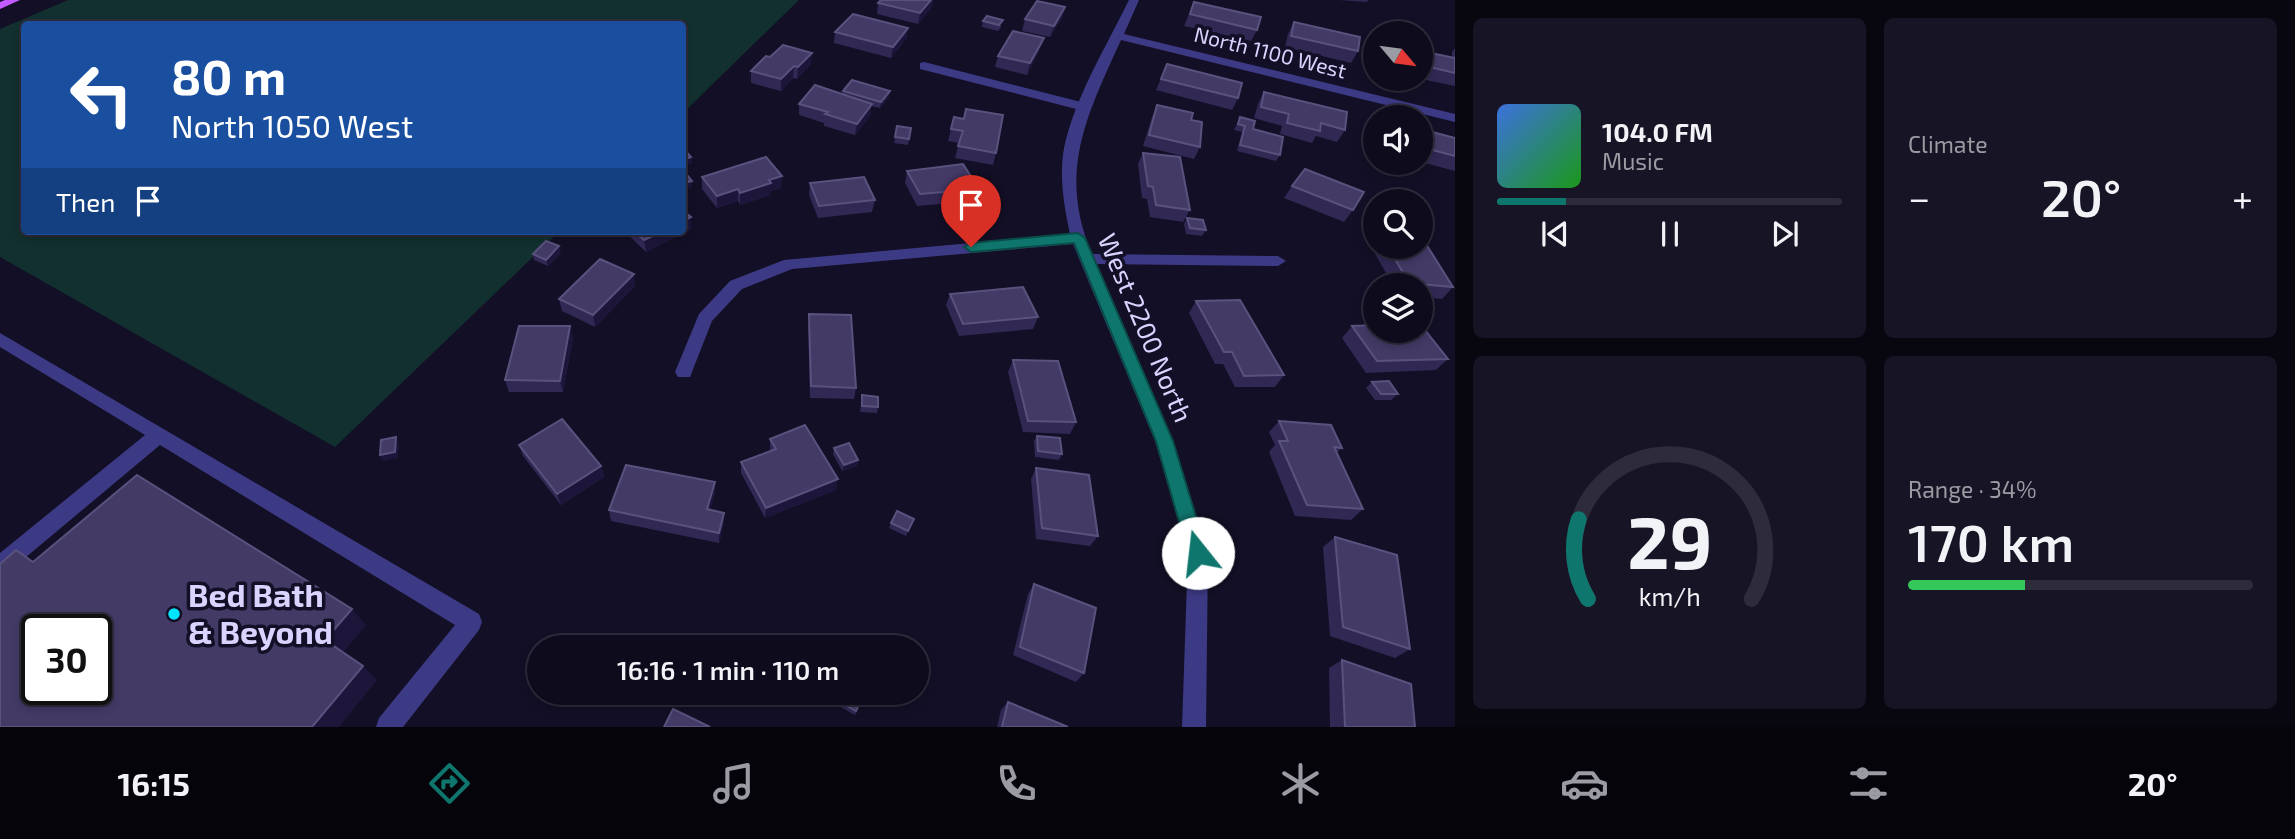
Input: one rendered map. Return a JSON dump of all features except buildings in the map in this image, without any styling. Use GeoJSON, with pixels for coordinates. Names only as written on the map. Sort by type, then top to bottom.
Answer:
{"type":"FeatureCollection","features":[{"type":"Feature","properties":{"kind":"main road"},"geometry":{"type":"LineString","coordinates":[[0,6],[15,0]]}},
{"type":"Feature","properties":{"kind":"street","name":"West 2200 North"},"geometry":{"type":"LineString","coordinates":[[1134,0],[1084,107],[1071,149],[1069,193],[1078,238],[1164,441],[1198,553],[1194,727]]}},
{"type":"Feature","properties":{"kind":"street","name":"North 1100 West"},"geometry":{"type":"LineString","coordinates":[[1117,36],[1455,118]]}},
{"type":"Feature","properties":{"kind":"street"},"geometry":{"type":"LineString","coordinates":[[923,66],[1084,107]]}},
{"type":"Feature","properties":{"kind":"street"},"geometry":{"type":"LineString","coordinates":[[684,372],[705,318],[736,285],[790,264],[1078,238]]}},
{"type":"Feature","properties":{"kind":"street"},"geometry":{"type":"LineString","coordinates":[[1087,259],[1278,261]]}},
{"type":"Feature","properties":{"kind":"street"},"geometry":{"type":"LineString","coordinates":[[0,339],[471,622],[388,727]]}},
{"type":"Feature","properties":{"kind":"street"},"geometry":{"type":"LineString","coordinates":[[0,566],[160,433]]}},
{"type":"Feature","properties":{"kind":"green space"},"geometry":{"type":"Polygon","coordinates":[[[68,0],[799,0],[686,110],[686,21],[21,21],[21,235],[556,235],[335,447],[0,257],[0,29],[68,0]]]}},
{"type":"Feature","properties":{"kind":"place","name":"Bed Bath & Beyond"},"geometry":{"type":"Point","coordinates":[174,614]}},
{"type":"Feature","properties":{"kind":"route"},"geometry":{"type":"LineString","coordinates":[[971,247],[1078,238],[1164,441],[1198,553]]}}]}
